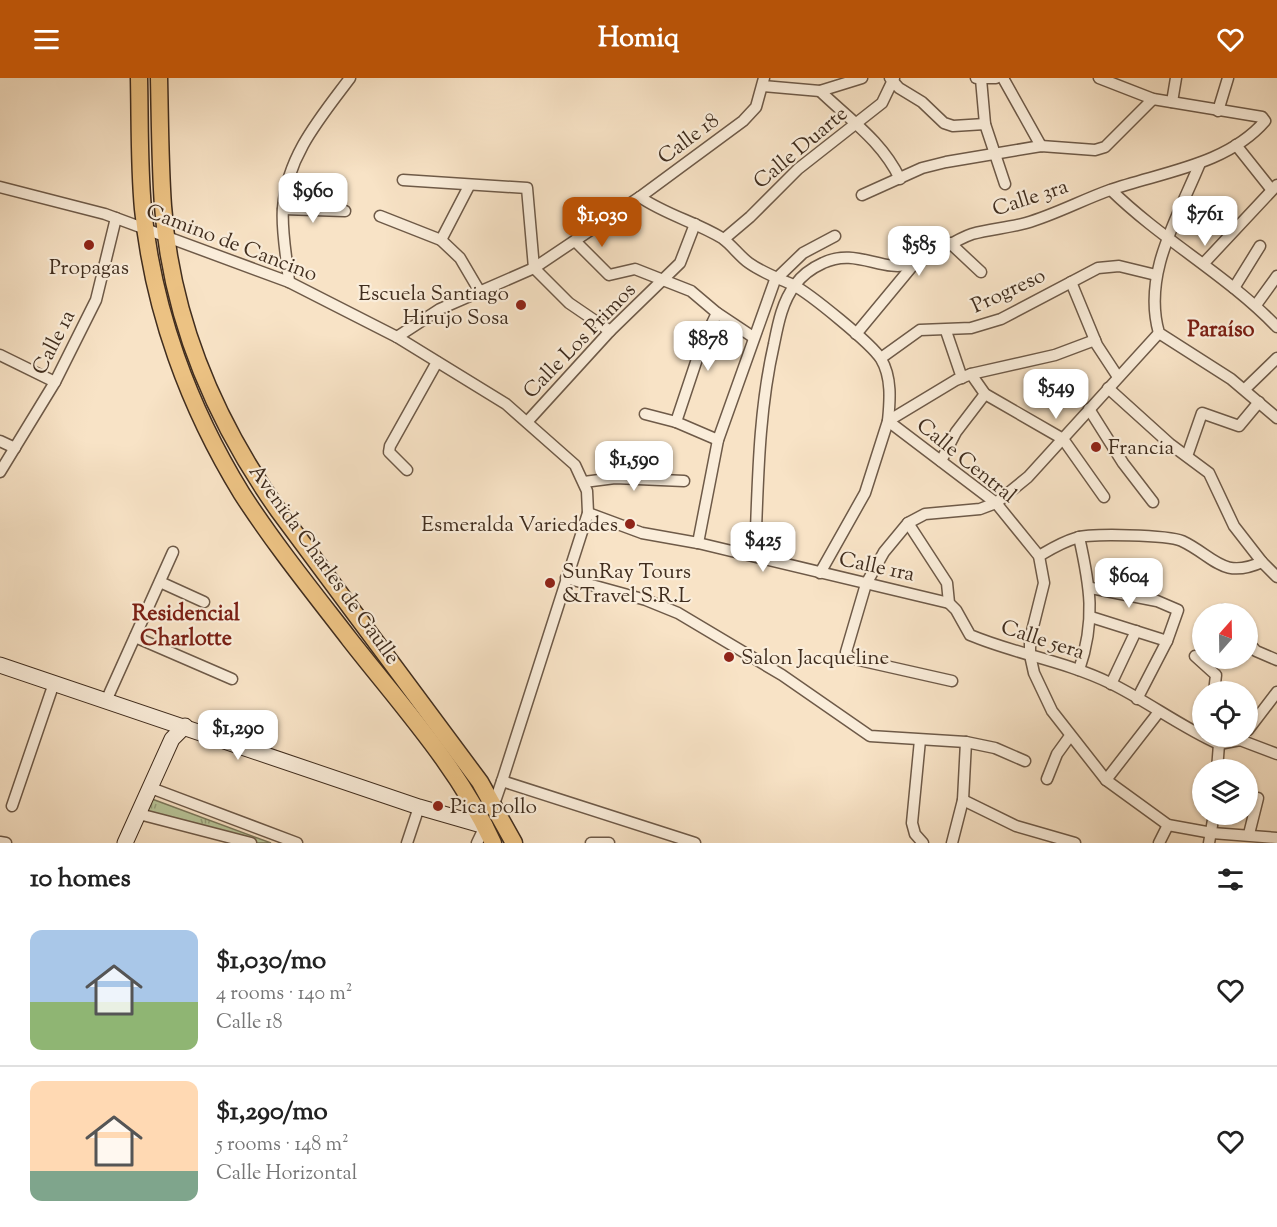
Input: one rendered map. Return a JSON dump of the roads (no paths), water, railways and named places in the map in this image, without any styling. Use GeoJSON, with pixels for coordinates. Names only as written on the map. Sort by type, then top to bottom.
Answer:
{"type":"FeatureCollection","features":[{"type":"Feature","properties":{"kind":"main road","name":"Avenida Charles de Gaulle"},"geometry":{"type":"LineString","coordinates":[[139,78],[146,229],[154,282],[174,352],[217,450],[274,540],[458,782],[493,843]]}},
{"type":"Feature","properties":{"kind":"main road","name":"Avenida Charles de Gaulle"},"geometry":{"type":"LineString","coordinates":[[159,78],[166,236],[185,326],[201,374],[238,449],[278,510],[459,753],[494,804],[514,843]]}},
{"type":"Feature","properties":{"kind":"main road"},"geometry":{"type":"LineString","coordinates":[[0,665],[419,807],[485,826]]}},
{"type":"Feature","properties":{"kind":"main road"},"geometry":{"type":"LineString","coordinates":[[125,843],[172,739],[184,726]]}},
{"type":"Feature","properties":{"kind":"street"},"geometry":{"type":"LineString","coordinates":[[289,282],[283,209],[290,169],[298,153],[350,78]]}},
{"type":"Feature","properties":{"kind":"street"},"geometry":{"type":"LineString","coordinates":[[764,82],[820,91],[862,78]]}},
{"type":"Feature","properties":{"kind":"street"},"geometry":{"type":"LineString","coordinates":[[996,78],[978,79],[985,123],[1005,184]]}},
{"type":"Feature","properties":{"kind":"street"},"geometry":{"type":"LineString","coordinates":[[1003,78],[1041,146]]}},
{"type":"Feature","properties":{"kind":"street"},"geometry":{"type":"LineString","coordinates":[[1098,78],[1154,99],[1218,111],[1228,78]]}},
{"type":"Feature","properties":{"kind":"street"},"geometry":{"type":"LineString","coordinates":[[1172,102],[1176,78]]}},
{"type":"Feature","properties":{"kind":"street"},"geometry":{"type":"LineString","coordinates":[[892,79],[899,88],[922,102],[944,123],[952,126],[985,123]]}},
{"type":"Feature","properties":{"kind":"street","name":"Calle Duarte"},"geometry":{"type":"LineString","coordinates":[[724,239],[750,218],[798,169],[882,103],[892,79]]}},
{"type":"Feature","properties":{"kind":"street","name":"Calle 18"},"geometry":{"type":"LineString","coordinates":[[397,338],[440,309],[534,268],[640,197],[743,121],[756,107],[764,82]]}},
{"type":"Feature","properties":{"kind":"street"},"geometry":{"type":"LineString","coordinates":[[820,91],[858,124],[884,151],[900,179]]}},
{"type":"Feature","properties":{"kind":"street"},"geometry":{"type":"LineString","coordinates":[[862,195],[946,162],[996,152],[1041,146],[1095,150],[1105,147],[1154,99]]}},
{"type":"Feature","properties":{"kind":"street","name":"Calle 3ra"},"geometry":{"type":"LineString","coordinates":[[914,264],[950,243],[972,234],[1026,223],[1111,190],[1200,163],[1253,135],[1265,122],[1262,117],[1218,111]]}},
{"type":"Feature","properties":{"kind":"street"},"geometry":{"type":"LineString","coordinates":[[1204,263],[1274,187],[1236,145]]}},
{"type":"Feature","properties":{"kind":"street"},"geometry":{"type":"LineString","coordinates":[[1200,163],[1156,275],[1154,315],[1159,333],[1245,389],[1277,418]]}},
{"type":"Feature","properties":{"kind":"street"},"geometry":{"type":"LineString","coordinates":[[403,180],[527,188],[534,268],[569,303],[610,331]]}},
{"type":"Feature","properties":{"kind":"street"},"geometry":{"type":"LineString","coordinates":[[441,240],[469,186]]}},
{"type":"Feature","properties":{"kind":"street","name":"Camino de Cancino"},"geometry":{"type":"LineString","coordinates":[[0,187],[116,218],[289,282],[397,338],[506,404],[575,465],[584,482],[588,513],[502,781],[477,843]]}},
{"type":"Feature","properties":{"kind":"street"},"geometry":{"type":"LineString","coordinates":[[1111,190],[1137,216],[1204,263],[1256,305],[1277,327]]}},
{"type":"Feature","properties":{"kind":"street"},"geometry":{"type":"LineString","coordinates":[[640,197],[657,209],[695,224],[724,239],[747,262],[776,279],[794,285],[856,334],[880,358],[888,377],[888,421],[865,493],[820,573]]}},
{"type":"Feature","properties":{"kind":"street"},"geometry":{"type":"LineString","coordinates":[[283,209],[345,211]]}},
{"type":"Feature","properties":{"kind":"street"},"geometry":{"type":"LineString","coordinates":[[380,216],[441,240],[460,258],[480,292]]}},
{"type":"Feature","properties":{"kind":"street","name":"Calle 1a"},"geometry":{"type":"LineString","coordinates":[[0,472],[55,382],[96,300],[116,218]]}},
{"type":"Feature","properties":{"kind":"street","name":"Calle Los Primos"},"geometry":{"type":"LineString","coordinates":[[527,422],[610,331],[680,263],[695,224]]}},
{"type":"Feature","properties":{"kind":"street"},"geometry":{"type":"LineString","coordinates":[[698,543],[718,440],[753,337],[776,279],[802,253],[835,236]]}},
{"type":"Feature","properties":{"kind":"street"},"geometry":{"type":"LineString","coordinates":[[575,241],[609,275],[635,269],[654,278],[666,279],[691,291],[717,313],[753,337]]}},
{"type":"Feature","properties":{"kind":"street"},"geometry":{"type":"LineString","coordinates":[[950,243],[981,272]]}},
{"type":"Feature","properties":{"kind":"street"},"geometry":{"type":"LineString","coordinates":[[1234,288],[1260,246]]}},
{"type":"Feature","properties":{"kind":"street"},"geometry":{"type":"LineString","coordinates":[[755,556],[759,442],[766,381],[780,316],[794,285],[808,272],[825,262],[846,257],[855,256],[901,266],[914,264]]}},
{"type":"Feature","properties":{"kind":"street"},"geometry":{"type":"LineString","coordinates":[[856,334],[914,264]]}},
{"type":"Feature","properties":{"kind":"street","name":"Progreso"},"geometry":{"type":"LineString","coordinates":[[880,358],[920,330],[946,331],[971,328],[1001,319],[1098,268],[1119,266],[1156,275]]}},
{"type":"Feature","properties":{"kind":"street"},"geometry":{"type":"LineString","coordinates":[[1256,305],[1277,276]]}},
{"type":"Feature","properties":{"kind":"street"},"geometry":{"type":"LineString","coordinates":[[1071,282],[1095,340],[1118,377]]}},
{"type":"Feature","properties":{"kind":"street"},"geometry":{"type":"LineString","coordinates":[[676,422],[702,344],[717,313]]}},
{"type":"Feature","properties":{"kind":"street"},"geometry":{"type":"LineString","coordinates":[[946,331],[966,376],[985,394],[1063,439],[1104,497]]}},
{"type":"Feature","properties":{"kind":"street"},"geometry":{"type":"LineString","coordinates":[[952,681],[850,658],[846,652],[866,584],[884,552],[908,523],[925,514],[973,510],[996,503],[1028,477],[1159,333]]}},
{"type":"Feature","properties":{"kind":"street"},"geometry":{"type":"LineString","coordinates":[[888,421],[966,376],[1055,355],[1095,340]]}},
{"type":"Feature","properties":{"kind":"street"},"geometry":{"type":"LineString","coordinates":[[0,355],[55,382]]}},
{"type":"Feature","properties":{"kind":"street"},"geometry":{"type":"LineString","coordinates":[[407,470],[389,452],[390,446],[436,362]]}},
{"type":"Feature","properties":{"kind":"street"},"geometry":{"type":"LineString","coordinates":[[1245,389],[1276,362]]}},
{"type":"Feature","properties":{"kind":"street"},"geometry":{"type":"LineString","coordinates":[[1108,388],[1170,444],[1209,473],[1234,526],[1277,577]]}},
{"type":"Feature","properties":{"kind":"street"},"geometry":{"type":"LineString","coordinates":[[941,461],[956,432],[985,394]]}},
{"type":"Feature","properties":{"kind":"street"},"geometry":{"type":"LineString","coordinates":[[1187,456],[1202,413],[1239,426],[1259,402]]}},
{"type":"Feature","properties":{"kind":"street"},"geometry":{"type":"LineString","coordinates":[[1089,409],[1123,464],[1153,502]]}},
{"type":"Feature","properties":{"kind":"street"},"geometry":{"type":"LineString","coordinates":[[645,414],[676,422],[718,440]]}},
{"type":"Feature","properties":{"kind":"street","name":"Calle Central"},"geometry":{"type":"LineString","coordinates":[[888,421],[996,503],[1039,556]]}},
{"type":"Feature","properties":{"kind":"street"},"geometry":{"type":"LineString","coordinates":[[0,441],[15,448]]}},
{"type":"Feature","properties":{"kind":"street"},"geometry":{"type":"LineString","coordinates":[[584,482],[615,477],[684,481]]}},
{"type":"Feature","properties":{"kind":"street","name":"Calle 1ra"},"geometry":{"type":"LineString","coordinates":[[588,513],[642,533],[698,543],[949,603]]}},
{"type":"Feature","properties":{"kind":"street","name":"Calle 5era"},"geometry":{"type":"LineString","coordinates":[[908,523],[947,583],[949,603],[956,610],[970,635],[1079,670],[1111,684],[1192,730]]}},
{"type":"Feature","properties":{"kind":"street"},"geometry":{"type":"LineString","coordinates":[[1262,562],[1244,570],[1216,563],[1184,542],[1172,538],[1079,537],[1059,544],[1039,556],[1044,583],[1030,639],[1030,655],[1039,687],[1070,736],[1106,780],[1168,825],[1210,838],[1249,834],[1277,838]]}},
{"type":"Feature","properties":{"kind":"street"},"geometry":{"type":"LineString","coordinates":[[1079,537],[1091,588],[1088,645],[1079,670]]}},
{"type":"Feature","properties":{"kind":"street"},"geometry":{"type":"LineString","coordinates":[[106,700],[173,552]]}},
{"type":"Feature","properties":{"kind":"street"},"geometry":{"type":"LineString","coordinates":[[566,578],[646,600],[678,613],[782,675],[870,736],[966,742],[995,748],[1025,760]]}},
{"type":"Feature","properties":{"kind":"street"},"geometry":{"type":"LineString","coordinates":[[160,582],[204,602]]}},
{"type":"Feature","properties":{"kind":"street"},"geometry":{"type":"LineString","coordinates":[[1091,588],[1157,601],[1178,610],[1167,641],[1137,699]]}},
{"type":"Feature","properties":{"kind":"street"},"geometry":{"type":"LineString","coordinates":[[1091,617],[1167,641]]}},
{"type":"Feature","properties":{"kind":"street"},"geometry":{"type":"LineString","coordinates":[[1111,684],[1136,631]]}},
{"type":"Feature","properties":{"kind":"street"},"geometry":{"type":"LineString","coordinates":[[135,637],[232,679]]}},
{"type":"Feature","properties":{"kind":"street"},"geometry":{"type":"LineString","coordinates":[[1258,652],[1277,660]]}},
{"type":"Feature","properties":{"kind":"street"},"geometry":{"type":"LineString","coordinates":[[1209,669],[1216,675],[1215,681]]}},
{"type":"Feature","properties":{"kind":"street"},"geometry":{"type":"LineString","coordinates":[[12,806],[54,683]]}},
{"type":"Feature","properties":{"kind":"street"},"geometry":{"type":"LineString","coordinates":[[1258,717],[1277,692]]}},
{"type":"Feature","properties":{"kind":"street"},"geometry":{"type":"LineString","coordinates":[[1106,780],[1158,712]]}},
{"type":"Feature","properties":{"kind":"street"},"geometry":{"type":"LineString","coordinates":[[1047,779],[1057,754],[1070,736]]}},
{"type":"Feature","properties":{"kind":"street"},"geometry":{"type":"LineString","coordinates":[[920,740],[912,824],[915,834],[923,843]]}},
{"type":"Feature","properties":{"kind":"street"},"geometry":{"type":"LineString","coordinates":[[952,843],[963,800],[966,742]]}},
{"type":"Feature","properties":{"kind":"street"},"geometry":{"type":"LineString","coordinates":[[1258,745],[1277,754]]}},
{"type":"Feature","properties":{"kind":"street"},"geometry":{"type":"LineString","coordinates":[[502,781],[695,843]]}},
{"type":"Feature","properties":{"kind":"street"},"geometry":{"type":"LineString","coordinates":[[151,788],[297,843]]}},
{"type":"Feature","properties":{"kind":"street"},"geometry":{"type":"LineString","coordinates":[[963,800],[1016,826],[1075,843]]}},
{"type":"Feature","properties":{"kind":"street"},"geometry":{"type":"LineString","coordinates":[[407,843],[419,807]]}},
{"type":"Feature","properties":{"kind":"street"},"geometry":{"type":"LineString","coordinates":[[138,814],[251,843]]}},
{"type":"Feature","properties":{"kind":"street"},"geometry":{"type":"LineString","coordinates":[[1159,843],[1168,825]]}},
{"type":"Feature","properties":{"kind":"street"},"geometry":{"type":"LineString","coordinates":[[1249,834],[1251,825]]}},
{"type":"Feature","properties":{"kind":"street"},"geometry":{"type":"LineString","coordinates":[[0,842],[6,843]]}},
{"type":"Feature","properties":{"kind":"street"},"geometry":{"type":"LineString","coordinates":[[591,843],[609,843]]}},
{"type":"Feature","properties":{"kind":"place","name":"Propagas"},"geometry":{"type":"Point","coordinates":[89,245]}},
{"type":"Feature","properties":{"kind":"place","name":"Escuela Santiago Hirujo Sosa"},"geometry":{"type":"Point","coordinates":[521,305]}},
{"type":"Feature","properties":{"kind":"place","name":"Francia"},"geometry":{"type":"Point","coordinates":[1096,447]}},
{"type":"Feature","properties":{"kind":"place","name":"Esmeralda Variedades"},"geometry":{"type":"Point","coordinates":[630,524]}},
{"type":"Feature","properties":{"kind":"place","name":"SunRay Tours &Travel S.R.L"},"geometry":{"type":"Point","coordinates":[550,583]}},
{"type":"Feature","properties":{"kind":"place","name":"Salon Jacqueline"},"geometry":{"type":"Point","coordinates":[729,657]}},
{"type":"Feature","properties":{"kind":"place","name":"Pica pollo"},"geometry":{"type":"Point","coordinates":[438,806]}},
{"type":"Feature","properties":{"kind":"district","name":"Paraíso"},"geometry":{"type":"Point","coordinates":[1221,328]}},
{"type":"Feature","properties":{"kind":"district","name":"Residencial Charlotte"},"geometry":{"type":"Point","coordinates":[186,624]}}]}
